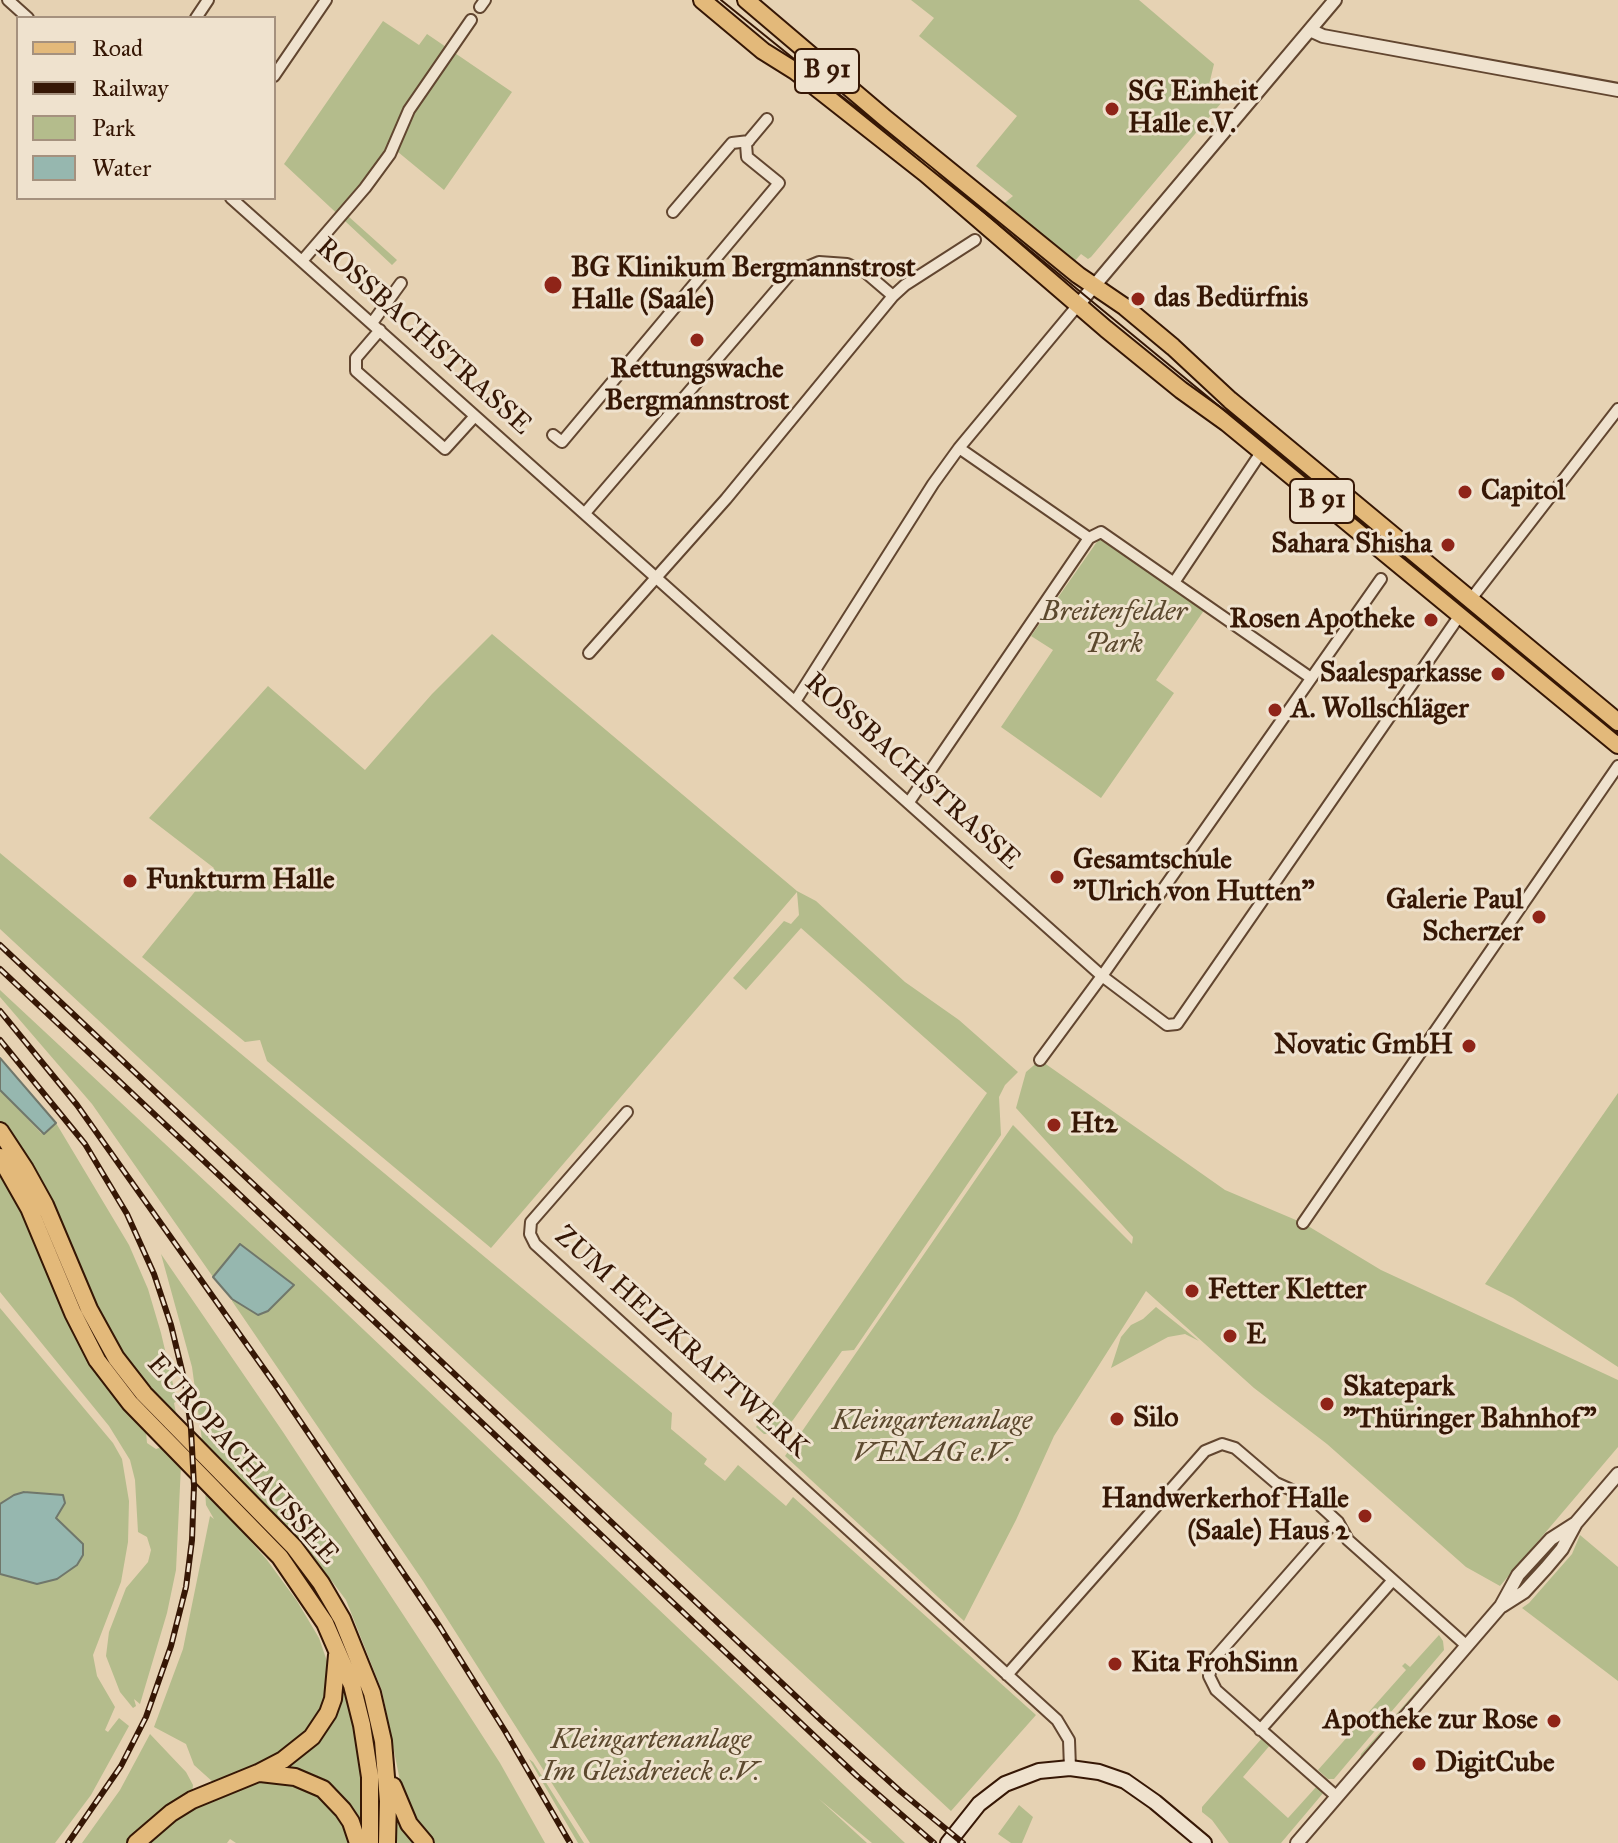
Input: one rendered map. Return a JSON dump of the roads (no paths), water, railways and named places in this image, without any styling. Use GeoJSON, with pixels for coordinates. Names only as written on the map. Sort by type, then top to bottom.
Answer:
{"type":"FeatureCollection","features":[{"type":"Feature","properties":{"kind":"main road","name":"B 91"},"geometry":{"type":"LineString","coordinates":[[702,0],[763,51],[802,77],[926,174],[1181,390],[1262,451],[1618,745]]}},
{"type":"Feature","properties":{"kind":"main road","name":"B 91"},"geometry":{"type":"LineString","coordinates":[[746,0],[873,109],[1173,347],[1230,400],[1618,722]]}},
{"type":"Feature","properties":{"kind":"main road"},"geometry":{"type":"LineString","coordinates":[[1460,615],[1471,599]]}},
{"type":"Feature","properties":{"kind":"main road","name":"EUROPACHAUSSEE"},"geometry":{"type":"LineString","coordinates":[[0,1131],[45,1205],[89,1309],[116,1358],[165,1416],[275,1526],[308,1564],[332,1602],[372,1693],[386,1770],[387,1843]]}},
{"type":"Feature","properties":{"kind":"main road","name":"EUROPACHAUSSEE"},"geometry":{"type":"LineString","coordinates":[[0,1157],[29,1208],[73,1313],[97,1360],[130,1403],[280,1557],[311,1599],[338,1649],[352,1685],[362,1725],[370,1777],[370,1843]]}},
{"type":"Feature","properties":{"kind":"main road"},"geometry":{"type":"LineString","coordinates":[[136,1843],[171,1813],[192,1800],[258,1773],[299,1749],[321,1726],[333,1699],[338,1649]]}},
{"type":"Feature","properties":{"kind":"main road"},"geometry":{"type":"LineString","coordinates":[[948,1843],[979,1804],[1005,1784],[1039,1771],[1070,1768],[1099,1772],[1125,1781],[1204,1843]]}},
{"type":"Feature","properties":{"kind":"main road"},"geometry":{"type":"LineString","coordinates":[[386,1770],[409,1824],[425,1843]]}},
{"type":"Feature","properties":{"kind":"main road"},"geometry":{"type":"LineString","coordinates":[[258,1773],[295,1777],[323,1789],[351,1822],[358,1843]]}},
{"type":"Feature","properties":{"kind":"street"},"geometry":{"type":"LineString","coordinates":[[8,0],[26,16]]}},
{"type":"Feature","properties":{"kind":"street"},"geometry":{"type":"LineString","coordinates":[[276,73],[326,0]]}},
{"type":"Feature","properties":{"kind":"street"},"geometry":{"type":"LineString","coordinates":[[796,700],[911,515],[959,448],[1335,0]]}},
{"type":"Feature","properties":{"kind":"street"},"geometry":{"type":"LineString","coordinates":[[302,261],[390,154],[409,110],[471,20]]}},
{"type":"Feature","properties":{"kind":"street"},"geometry":{"type":"LineString","coordinates":[[1310,30],[1323,36],[1618,90]]}},
{"type":"Feature","properties":{"kind":"street"},"geometry":{"type":"LineString","coordinates":[[553,435],[562,442],[652,328],[779,183],[747,157],[746,144],[767,119]]}},
{"type":"Feature","properties":{"kind":"street"},"geometry":{"type":"LineString","coordinates":[[673,212],[732,143],[749,141]]}},
{"type":"Feature","properties":{"kind":"street","name":"ROSSBACHSTRASSE"},"geometry":{"type":"LineString","coordinates":[[233,200],[1102,976],[1167,1025],[1177,1024],[1460,615]]}},
{"type":"Feature","properties":{"kind":"street"},"geometry":{"type":"LineString","coordinates":[[589,653],[726,499],[893,296],[975,240]]}},
{"type":"Feature","properties":{"kind":"street"},"geometry":{"type":"LineString","coordinates":[[585,513],[790,274],[819,262],[847,264],[865,272],[893,296]]}},
{"type":"Feature","properties":{"kind":"street"},"geometry":{"type":"LineString","coordinates":[[401,283],[356,358],[356,371],[445,449],[475,416]]}},
{"type":"Feature","properties":{"kind":"street"},"geometry":{"type":"LineString","coordinates":[[1471,599],[1618,409]]}},
{"type":"Feature","properties":{"kind":"street"},"geometry":{"type":"LineString","coordinates":[[959,448],[1089,538]]}},
{"type":"Feature","properties":{"kind":"street"},"geometry":{"type":"LineString","coordinates":[[1175,581],[1262,451]]}},
{"type":"Feature","properties":{"kind":"street"},"geometry":{"type":"LineString","coordinates":[[909,802],[1089,538],[1101,532],[1311,678]]}},
{"type":"Feature","properties":{"kind":"street"},"geometry":{"type":"LineString","coordinates":[[1040,1060],[1381,579]]}},
{"type":"Feature","properties":{"kind":"street"},"geometry":{"type":"LineString","coordinates":[[1303,1223],[1618,766]]}},
{"type":"Feature","properties":{"kind":"street","name":"ZUM HEIZKRAFTWERK"},"geometry":{"type":"LineString","coordinates":[[627,1112],[531,1222],[530,1234],[535,1244],[1064,1729],[1070,1747],[1070,1768]]}},
{"type":"Feature","properties":{"kind":"street"},"geometry":{"type":"LineString","coordinates":[[1007,1675],[1205,1451],[1215,1445],[1235,1448],[1276,1483],[1307,1495],[1338,1522],[1348,1540],[1467,1646]]}},
{"type":"Feature","properties":{"kind":"street"},"geometry":{"type":"LineString","coordinates":[[1297,1843],[1501,1606],[1518,1575],[1551,1539],[1576,1523],[1618,1474]]}},
{"type":"Feature","properties":{"kind":"street"},"geometry":{"type":"LineString","coordinates":[[1336,1796],[1216,1690],[1209,1676],[1210,1667],[1222,1649],[1329,1528],[1338,1522]]}},
{"type":"Feature","properties":{"kind":"street"},"geometry":{"type":"LineString","coordinates":[[1260,1730],[1393,1580]]}},
{"type":"Feature","properties":{"kind":"water"},"geometry":{"type":"Polygon","coordinates":[[[0,1058],[56,1123],[44,1134],[0,1090],[0,1058]]]}},
{"type":"Feature","properties":{"kind":"water"},"geometry":{"type":"Polygon","coordinates":[[[240,1244],[294,1285],[268,1311],[258,1315],[232,1299],[213,1277],[240,1244]]]}},
{"type":"Feature","properties":{"kind":"water"},"geometry":{"type":"Polygon","coordinates":[[[24,1492],[63,1495],[65,1503],[56,1518],[83,1544],[83,1555],[77,1565],[57,1579],[37,1584],[0,1574],[0,1504],[24,1492]]]}},
{"type":"Feature","properties":{"kind":"tram line"},"geometry":{"type":"LineString","coordinates":[[721,0],[986,214],[1618,735]]}},
{"type":"Feature","properties":{"kind":"railway"},"geometry":{"type":"LineString","coordinates":[[0,945],[821,1720],[963,1843]]}},
{"type":"Feature","properties":{"kind":"railway"},"geometry":{"type":"LineString","coordinates":[[0,969],[857,1776],[934,1843]]}},
{"type":"Feature","properties":{"kind":"railway"},"geometry":{"type":"LineString","coordinates":[[0,1011],[77,1105],[279,1390],[440,1627],[570,1843]]}},
{"type":"Feature","properties":{"kind":"railway"},"geometry":{"type":"LineString","coordinates":[[0,1040],[85,1144],[127,1214],[154,1274],[171,1325],[185,1383],[191,1429],[194,1486],[192,1540],[186,1587],[171,1646],[146,1717],[121,1766],[68,1843]]}},
{"type":"Feature","properties":{"kind":"place","name":"SG Einheit Halle e.V."},"geometry":{"type":"Point","coordinates":[1112,109]}},
{"type":"Feature","properties":{"kind":"place","name":"BG Klinikum Bergmannstrost Halle (Saale)"},"geometry":{"type":"Point","coordinates":[553,285]}},
{"type":"Feature","properties":{"kind":"place","name":"das Bedürfnis"},"geometry":{"type":"Point","coordinates":[1138,299]}},
{"type":"Feature","properties":{"kind":"place","name":"Rettungswache Bergmannstrost"},"geometry":{"type":"Point","coordinates":[697,340]}},
{"type":"Feature","properties":{"kind":"place","name":"Capitol"},"geometry":{"type":"Point","coordinates":[1465,492]}},
{"type":"Feature","properties":{"kind":"place","name":"Sahara Shisha"},"geometry":{"type":"Point","coordinates":[1448,545]}},
{"type":"Feature","properties":{"kind":"place","name":"Rosen Apotheke"},"geometry":{"type":"Point","coordinates":[1431,620]}},
{"type":"Feature","properties":{"kind":"place","name":"Saalesparkasse"},"geometry":{"type":"Point","coordinates":[1498,674]}},
{"type":"Feature","properties":{"kind":"place","name":"A. Wollschläger"},"geometry":{"type":"Point","coordinates":[1275,710]}},
{"type":"Feature","properties":{"kind":"place","name":"Gesamtschule \"Ulrich von Hutten\""},"geometry":{"type":"Point","coordinates":[1057,877]}},
{"type":"Feature","properties":{"kind":"place","name":"Funkturm Halle"},"geometry":{"type":"Point","coordinates":[130,881]}},
{"type":"Feature","properties":{"kind":"place","name":"Galerie Paul Scherzer"},"geometry":{"type":"Point","coordinates":[1539,917]}},
{"type":"Feature","properties":{"kind":"place","name":"Novatic GmbH"},"geometry":{"type":"Point","coordinates":[1469,1046]}},
{"type":"Feature","properties":{"kind":"place","name":"Ht2"},"geometry":{"type":"Point","coordinates":[1054,1125]}},
{"type":"Feature","properties":{"kind":"place","name":"Fetter Kletter"},"geometry":{"type":"Point","coordinates":[1192,1291]}},
{"type":"Feature","properties":{"kind":"place","name":"E"},"geometry":{"type":"Point","coordinates":[1230,1336]}},
{"type":"Feature","properties":{"kind":"place","name":"Skatepark \"Thüringer Bahnhof\""},"geometry":{"type":"Point","coordinates":[1327,1404]}},
{"type":"Feature","properties":{"kind":"place","name":"Silo"},"geometry":{"type":"Point","coordinates":[1117,1419]}},
{"type":"Feature","properties":{"kind":"place","name":"Handwerkerhof Halle (Saale) Haus 2"},"geometry":{"type":"Point","coordinates":[1365,1516]}},
{"type":"Feature","properties":{"kind":"place","name":"Kita FrohSinn"},"geometry":{"type":"Point","coordinates":[1115,1664]}},
{"type":"Feature","properties":{"kind":"place","name":"Apotheke zur Rose"},"geometry":{"type":"Point","coordinates":[1554,1721]}},
{"type":"Feature","properties":{"kind":"place","name":"DigitCube"},"geometry":{"type":"Point","coordinates":[1419,1764]}},
{"type":"Feature","properties":{"kind":"park label","name":"Breitenfelder Park"},"geometry":{"type":"Point","coordinates":[1114,629]}},
{"type":"Feature","properties":{"kind":"park label","name":"Kleingartenanlage VENAG e.V."},"geometry":{"type":"Point","coordinates":[932,1438]}},
{"type":"Feature","properties":{"kind":"park label","name":"Kleingartenanlage Im Gleisdreieck e.V."},"geometry":{"type":"Point","coordinates":[651,1757]}}]}
